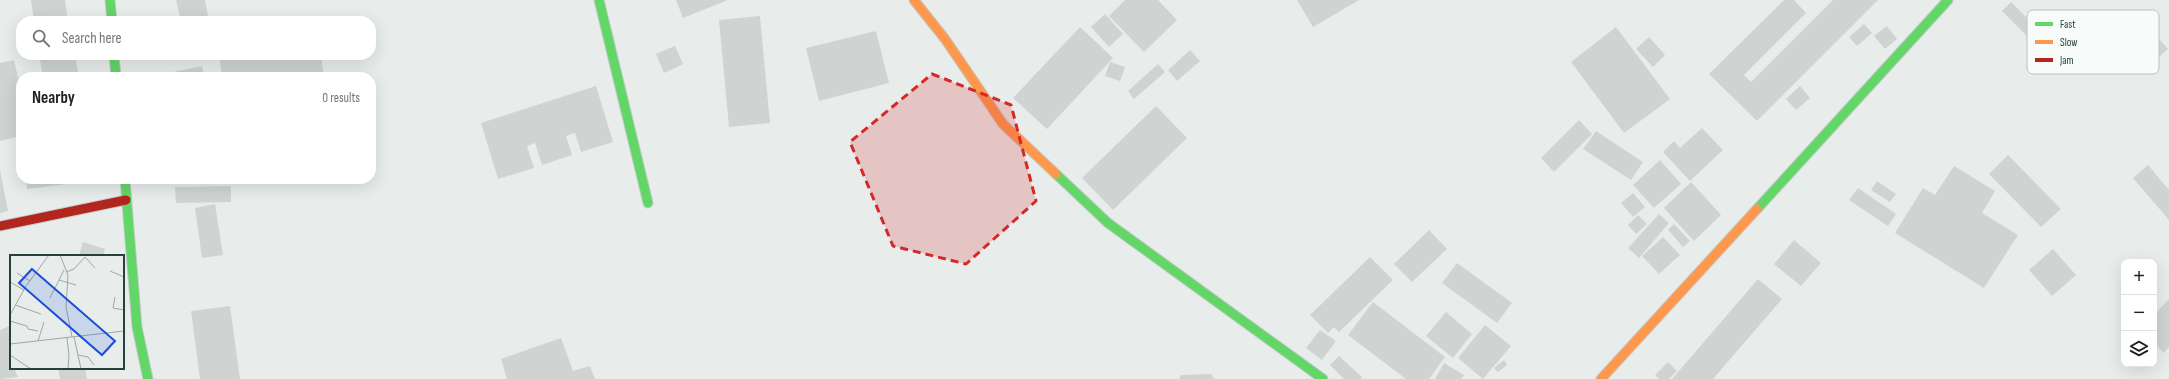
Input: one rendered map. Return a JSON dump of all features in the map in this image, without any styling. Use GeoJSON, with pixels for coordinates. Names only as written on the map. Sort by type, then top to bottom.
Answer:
{"type":"FeatureCollection","features":[{"type":"Feature","properties":{"kind":"street"},"geometry":{"type":"LineString","coordinates":[[110,0],[112,16]]}},
{"type":"Feature","properties":{"kind":"street"},"geometry":{"type":"LineString","coordinates":[[599,0],[648,203]]}},
{"type":"Feature","properties":{"kind":"street"},"geometry":{"type":"LineString","coordinates":[[914,0],[945,39],[1003,124],[1108,223],[1323,379]]}},
{"type":"Feature","properties":{"kind":"street"},"geometry":{"type":"LineString","coordinates":[[1601,379],[1948,0]]}},
{"type":"Feature","properties":{"kind":"street"},"geometry":{"type":"LineString","coordinates":[[114,60],[116,72]]}},
{"type":"Feature","properties":{"kind":"street"},"geometry":{"type":"LineString","coordinates":[[124,184],[137,327],[148,379]]}},
{"type":"Feature","properties":{"kind":"street"},"geometry":{"type":"LineString","coordinates":[[0,226],[126,200]]}},
{"type":"Feature","properties":{"kind":"highlighted area"},"geometry":{"type":"Polygon","coordinates":[[[932,74],[1011,105],[1036,201],[966,264],[893,246],[850,142],[932,74]]]}},
{"type":"Feature","properties":{"kind":"building"},"geometry":{"type":"Polygon","coordinates":[[[31,0],[65,0],[67,16],[33,16],[31,0]]]}},
{"type":"Feature","properties":{"kind":"building"},"geometry":{"type":"Polygon","coordinates":[[[176,0],[205,0],[208,16],[180,16],[176,0]]]}},
{"type":"Feature","properties":{"kind":"building"},"geometry":{"type":"Polygon","coordinates":[[[676,0],[728,0],[683,18],[676,0]]]}},
{"type":"Feature","properties":{"kind":"building"},"geometry":{"type":"Polygon","coordinates":[[[1125,0],[1158,0],[1177,20],[1144,52],[1109,16],[1125,0]]]}},
{"type":"Feature","properties":{"kind":"building"},"geometry":{"type":"Polygon","coordinates":[[[1297,0],[1359,0],[1313,27],[1297,0]]]}},
{"type":"Feature","properties":{"kind":"building"},"geometry":{"type":"Polygon","coordinates":[[[1784,0],[1794,0],[1806,13],[1744,75],[1751,82],[1833,0],[1878,0],[1757,121],[1709,74],[1784,0]]]}},
{"type":"Feature","properties":{"kind":"building"},"geometry":{"type":"Polygon","coordinates":[[[2011,2],[2027,18],[2027,36],[2002,11],[2011,2]]]}},
{"type":"Feature","properties":{"kind":"building"},"geometry":{"type":"Polygon","coordinates":[[[1105,14],[1123,34],[1109,47],[1091,27],[1105,14]]]}},
{"type":"Feature","properties":{"kind":"building"},"geometry":{"type":"Polygon","coordinates":[[[760,16],[770,123],[729,127],[719,20],[760,16]]]}},
{"type":"Feature","properties":{"kind":"building"},"geometry":{"type":"Polygon","coordinates":[[[1864,24],[1872,33],[1857,46],[1849,37],[1864,24]]]}},
{"type":"Feature","properties":{"kind":"building"},"geometry":{"type":"Polygon","coordinates":[[[1887,26],[1897,39],[1885,49],[1874,36],[1887,26]]]}},
{"type":"Feature","properties":{"kind":"building"},"geometry":{"type":"Polygon","coordinates":[[[1080,27],[1113,58],[1047,129],[1013,98],[1080,27]]]}},
{"type":"Feature","properties":{"kind":"building"},"geometry":{"type":"Polygon","coordinates":[[[1616,27],[1670,99],[1624,133],[1571,62],[1616,27]]]}},
{"type":"Feature","properties":{"kind":"building"},"geometry":{"type":"Polygon","coordinates":[[[876,31],[889,83],[819,101],[806,48],[876,31]]]}},
{"type":"Feature","properties":{"kind":"building"},"geometry":{"type":"Polygon","coordinates":[[[1649,37],[1665,55],[1653,67],[1636,49],[1649,37]]]}},
{"type":"Feature","properties":{"kind":"building"},"geometry":{"type":"Polygon","coordinates":[[[2159,39],[2168,49],[2159,57],[2159,39]]]}},
{"type":"Feature","properties":{"kind":"building"},"geometry":{"type":"Polygon","coordinates":[[[675,46],[683,64],[664,73],[656,54],[675,46]]]}},
{"type":"Feature","properties":{"kind":"building"},"geometry":{"type":"Polygon","coordinates":[[[1190,50],[1200,61],[1177,81],[1168,70],[1190,50]]]}},
{"type":"Feature","properties":{"kind":"building"},"geometry":{"type":"Polygon","coordinates":[[[14,60],[17,72],[16,137],[0,141],[0,63],[14,60]]]}},
{"type":"Feature","properties":{"kind":"building"},"geometry":{"type":"Polygon","coordinates":[[[40,60],[76,60],[78,72],[42,72],[40,60]]]}},
{"type":"Feature","properties":{"kind":"building"},"geometry":{"type":"Polygon","coordinates":[[[220,60],[322,60],[323,72],[221,72],[220,60]]]}},
{"type":"Feature","properties":{"kind":"building"},"geometry":{"type":"Polygon","coordinates":[[[1110,62],[1125,67],[1120,81],[1105,76],[1110,62]]]}},
{"type":"Feature","properties":{"kind":"building"},"geometry":{"type":"Polygon","coordinates":[[[1158,64],[1165,72],[1134,99],[1128,91],[1158,64]]]}},
{"type":"Feature","properties":{"kind":"building"},"geometry":{"type":"Polygon","coordinates":[[[202,66],[203,72],[174,72],[202,66]]]}},
{"type":"Feature","properties":{"kind":"building"},"geometry":{"type":"Polygon","coordinates":[[[596,86],[613,142],[581,152],[575,133],[566,136],[572,155],[542,165],[535,143],[527,146],[534,168],[498,179],[481,123],[596,86]]]}},
{"type":"Feature","properties":{"kind":"building"},"geometry":{"type":"Polygon","coordinates":[[[1800,86],[1810,98],[1796,110],[1786,99],[1800,86]]]}},
{"type":"Feature","properties":{"kind":"building"},"geometry":{"type":"Polygon","coordinates":[[[1156,106],[1187,138],[1113,210],[1082,178],[1156,106]]]}},
{"type":"Feature","properties":{"kind":"building"},"geometry":{"type":"Polygon","coordinates":[[[1579,120],[1592,134],[1554,172],[1541,158],[1579,120]]]}},
{"type":"Feature","properties":{"kind":"building"},"geometry":{"type":"Polygon","coordinates":[[[1702,128],[1723,150],[1690,181],[1663,152],[1674,141],[1680,148],[1702,128]]]}},
{"type":"Feature","properties":{"kind":"building"},"geometry":{"type":"Polygon","coordinates":[[[1596,131],[1643,162],[1631,180],[1583,149],[1596,131]]]}},
{"type":"Feature","properties":{"kind":"building"},"geometry":{"type":"Polygon","coordinates":[[[2008,155],[2061,209],[2041,227],[1989,174],[2008,155]]]}},
{"type":"Feature","properties":{"kind":"building"},"geometry":{"type":"Polygon","coordinates":[[[1660,160],[1681,184],[1654,208],[1633,185],[1660,160]]]}},
{"type":"Feature","properties":{"kind":"building"},"geometry":{"type":"Polygon","coordinates":[[[2148,165],[2169,190],[2169,220],[2133,178],[2148,165]]]}},
{"type":"Feature","properties":{"kind":"building"},"geometry":{"type":"Polygon","coordinates":[[[1954,166],[1995,191],[1982,213],[2018,235],[1984,288],[1895,233],[1923,188],[1935,195],[1954,166]]]}},
{"type":"Feature","properties":{"kind":"building"},"geometry":{"type":"Polygon","coordinates":[[[0,170],[8,211],[0,213],[0,170]]]}},
{"type":"Feature","properties":{"kind":"building"},"geometry":{"type":"Polygon","coordinates":[[[1877,181],[1896,194],[1890,202],[1871,190],[1877,181]]]}},
{"type":"Feature","properties":{"kind":"building"},"geometry":{"type":"Polygon","coordinates":[[[1691,182],[1721,215],[1694,241],[1664,208],[1691,182]]]}},
{"type":"Feature","properties":{"kind":"building"},"geometry":{"type":"Polygon","coordinates":[[[26,184],[68,184],[27,189],[26,184]]]}},
{"type":"Feature","properties":{"kind":"building"},"geometry":{"type":"Polygon","coordinates":[[[231,186],[231,202],[176,203],[175,187],[231,186]]]}},
{"type":"Feature","properties":{"kind":"building"},"geometry":{"type":"Polygon","coordinates":[[[1858,188],[1896,214],[1888,226],[1849,200],[1858,188]]]}},
{"type":"Feature","properties":{"kind":"building"},"geometry":{"type":"Polygon","coordinates":[[[1633,193],[1645,207],[1633,217],[1621,203],[1633,193]]]}},
{"type":"Feature","properties":{"kind":"building"},"geometry":{"type":"Polygon","coordinates":[[[215,204],[223,255],[202,258],[195,208],[215,204]]]}},
{"type":"Feature","properties":{"kind":"building"},"geometry":{"type":"Polygon","coordinates":[[[1659,214],[1669,223],[1639,258],[1628,248],[1659,214]]]}},
{"type":"Feature","properties":{"kind":"building"},"geometry":{"type":"Polygon","coordinates":[[[1638,215],[1647,224],[1636,234],[1628,225],[1638,215]]]}},
{"type":"Feature","properties":{"kind":"building"},"geometry":{"type":"Polygon","coordinates":[[[1674,224],[1690,241],[1683,247],[1668,230],[1674,224]]]}},
{"type":"Feature","properties":{"kind":"building"},"geometry":{"type":"Polygon","coordinates":[[[1429,230],[1447,249],[1412,282],[1394,264],[1429,230]]]}},
{"type":"Feature","properties":{"kind":"building"},"geometry":{"type":"Polygon","coordinates":[[[1663,237],[1680,255],[1659,274],[1642,256],[1663,237]]]}},
{"type":"Feature","properties":{"kind":"building"},"geometry":{"type":"Polygon","coordinates":[[[1794,240],[1821,263],[1801,286],[1774,264],[1794,240]]]}},
{"type":"Feature","properties":{"kind":"building"},"geometry":{"type":"Polygon","coordinates":[[[83,242],[105,249],[103,255],[79,255],[83,242]]]}},
{"type":"Feature","properties":{"kind":"building"},"geometry":{"type":"Polygon","coordinates":[[[2053,249],[2076,275],[2052,296],[2029,270],[2053,249]]]}},
{"type":"Feature","properties":{"kind":"building"},"geometry":{"type":"Polygon","coordinates":[[[1370,257],[1393,280],[1339,332],[1334,327],[1328,333],[1310,315],[1370,257]]]}},
{"type":"Feature","properties":{"kind":"building"},"geometry":{"type":"Polygon","coordinates":[[[1457,263],[1512,303],[1497,323],[1442,283],[1457,263]]]}},
{"type":"Feature","properties":{"kind":"building"},"geometry":{"type":"Polygon","coordinates":[[[1758,279],[1782,299],[1713,379],[1672,379],[1758,279]]]}},
{"type":"Feature","properties":{"kind":"building"},"geometry":{"type":"Polygon","coordinates":[[[2169,299],[2169,347],[2164,353],[2157,346],[2157,312],[2169,299]]]}},
{"type":"Feature","properties":{"kind":"building"},"geometry":{"type":"Polygon","coordinates":[[[1373,302],[1445,357],[1429,379],[1406,379],[1348,335],[1373,302]]]}},
{"type":"Feature","properties":{"kind":"building"},"geometry":{"type":"Polygon","coordinates":[[[230,306],[240,379],[200,379],[191,311],[230,306]]]}},
{"type":"Feature","properties":{"kind":"building"},"geometry":{"type":"Polygon","coordinates":[[[1446,312],[1472,334],[1453,358],[1426,336],[1446,312]]]}},
{"type":"Feature","properties":{"kind":"building"},"geometry":{"type":"Polygon","coordinates":[[[10,325],[10,369],[14,369],[18,377],[0,379],[0,330],[10,325]]]}},
{"type":"Feature","properties":{"kind":"building"},"geometry":{"type":"Polygon","coordinates":[[[1485,325],[1511,346],[1483,379],[1458,358],[1485,325]]]}},
{"type":"Feature","properties":{"kind":"building"},"geometry":{"type":"Polygon","coordinates":[[[1320,330],[1336,341],[1322,360],[1306,348],[1320,330]]]}},
{"type":"Feature","properties":{"kind":"building"},"geometry":{"type":"Polygon","coordinates":[[[561,338],[573,371],[590,366],[595,379],[507,379],[501,359],[561,338]]]}},
{"type":"Feature","properties":{"kind":"building"},"geometry":{"type":"Polygon","coordinates":[[[1339,356],[1362,377],[1361,379],[1344,379],[1330,365],[1339,356]]]}},
{"type":"Feature","properties":{"kind":"building"},"geometry":{"type":"Polygon","coordinates":[[[1504,360],[1507,365],[1498,372],[1494,368],[1504,360]]]}},
{"type":"Feature","properties":{"kind":"building"},"geometry":{"type":"Polygon","coordinates":[[[1668,362],[1677,371],[1669,379],[1659,379],[1655,375],[1668,362]]]}},
{"type":"Feature","properties":{"kind":"building"},"geometry":{"type":"Polygon","coordinates":[[[1444,363],[1464,375],[1461,379],[1435,379],[1444,363]]]}},
{"type":"Feature","properties":{"kind":"building"},"geometry":{"type":"Polygon","coordinates":[[[58,369],[85,369],[87,379],[60,379],[58,369]]]}},
{"type":"Feature","properties":{"kind":"building"},"geometry":{"type":"Polygon","coordinates":[[[1211,374],[1214,379],[1179,379],[1181,375],[1211,374]]]}},
{"type":"Feature","properties":{"kind":"traffic: fast"},"geometry":{"type":"LineString","coordinates":[[110,0],[112,16]]}},
{"type":"Feature","properties":{"kind":"traffic: fast"},"geometry":{"type":"LineString","coordinates":[[599,0],[648,203]]}},
{"type":"Feature","properties":{"kind":"traffic: fast"},"geometry":{"type":"LineString","coordinates":[[1757,209],[1948,0]]}},
{"type":"Feature","properties":{"kind":"traffic: fast"},"geometry":{"type":"LineString","coordinates":[[114,60],[116,72]]}},
{"type":"Feature","properties":{"kind":"traffic: fast"},"geometry":{"type":"LineString","coordinates":[[1056,174],[1108,223],[1323,379]]}},
{"type":"Feature","properties":{"kind":"traffic: fast"},"geometry":{"type":"LineString","coordinates":[[125,184],[137,327],[148,379]]}},
{"type":"Feature","properties":{"kind":"traffic: slow"},"geometry":{"type":"LineString","coordinates":[[914,0],[945,39],[1003,124],[1056,174]]}},
{"type":"Feature","properties":{"kind":"traffic: slow"},"geometry":{"type":"LineString","coordinates":[[1601,379],[1757,209]]}},
{"type":"Feature","properties":{"kind":"traffic: jam"},"geometry":{"type":"LineString","coordinates":[[0,226],[126,200]]}}]}
